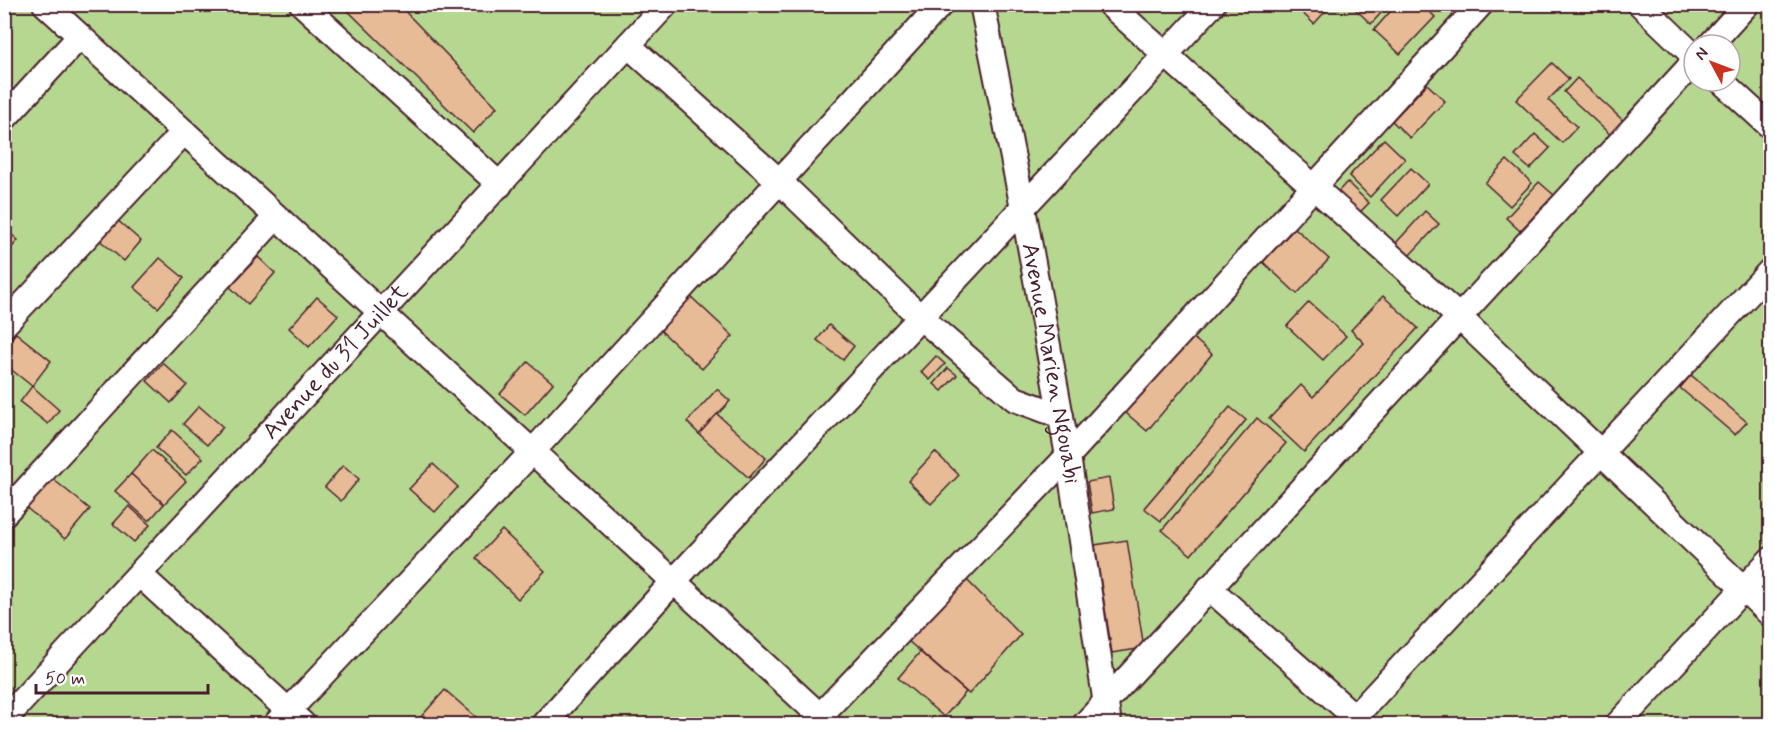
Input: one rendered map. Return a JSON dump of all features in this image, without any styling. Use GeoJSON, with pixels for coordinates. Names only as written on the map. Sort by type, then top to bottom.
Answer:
{"type":"FeatureCollection","features":[{"type":"Feature","properties":{"kind":"street"},"geometry":{"type":"LineString","coordinates":[[45,4],[275,218],[674,581],[820,722],[1314,189],[1481,4]]}},
{"type":"Feature","properties":{"kind":"street"},"geometry":{"type":"LineString","coordinates":[[302,4],[500,185]]}},
{"type":"Feature","properties":{"kind":"street","name":"Avenue du 31 Juillet"},"geometry":{"type":"LineString","coordinates":[[4,720],[382,314],[666,4]]}},
{"type":"Feature","properties":{"kind":"street"},"geometry":{"type":"LineString","coordinates":[[140,575],[289,720],[940,4]]}},
{"type":"Feature","properties":{"kind":"street","name":"Avenue Marien Ngouabi"},"geometry":{"type":"LineString","coordinates":[[982,4],[1023,208],[1061,416],[1107,714]]}},
{"type":"Feature","properties":{"kind":"street"},"geometry":{"type":"LineString","coordinates":[[1109,4],[1458,316],[1770,614]]}},
{"type":"Feature","properties":{"kind":"street"},"geometry":{"type":"LineString","coordinates":[[544,724],[674,581],[1213,4]]}},
{"type":"Feature","properties":{"kind":"street"},"geometry":{"type":"LineString","coordinates":[[1640,4],[1682,44]]}},
{"type":"Feature","properties":{"kind":"street"},"geometry":{"type":"LineString","coordinates":[[1721,33],[1747,4]]}},
{"type":"Feature","properties":{"kind":"street"},"geometry":{"type":"LineString","coordinates":[[4,119],[80,36]]}},
{"type":"Feature","properties":{"kind":"street"},"geometry":{"type":"LineString","coordinates":[[628,45],[779,181],[920,317],[1016,399],[1061,416]]}},
{"type":"Feature","properties":{"kind":"street"},"geometry":{"type":"LineString","coordinates":[[1085,724],[1107,714],[1209,588],[1682,75]]}},
{"type":"Feature","properties":{"kind":"street"},"geometry":{"type":"LineString","coordinates":[[1734,93],[1770,126]]}},
{"type":"Feature","properties":{"kind":"street"},"geometry":{"type":"LineString","coordinates":[[4,326],[183,132]]}},
{"type":"Feature","properties":{"kind":"street"},"geometry":{"type":"LineString","coordinates":[[4,514],[275,218]]}},
{"type":"Feature","properties":{"kind":"street"},"geometry":{"type":"LineString","coordinates":[[1209,588],[1355,722],[1770,271]]}},
{"type":"Feature","properties":{"kind":"street"},"geometry":{"type":"LineString","coordinates":[[1618,724],[1770,560]]}},
{"type":"Feature","properties":{"kind":"green space"},"geometry":{"type":"Polygon","coordinates":[[[5,5],[1770,5],[1770,724],[5,724],[5,5]]]}},
{"type":"Feature","properties":{"kind":"building"},"geometry":{"type":"Polygon","coordinates":[[[341,4],[398,4],[497,107],[473,133],[341,4]]]}},
{"type":"Feature","properties":{"kind":"building"},"geometry":{"type":"Polygon","coordinates":[[[1293,4],[1332,4],[1314,24],[1293,4]]]}},
{"type":"Feature","properties":{"kind":"building"},"geometry":{"type":"Polygon","coordinates":[[[1350,4],[1372,4],[1381,13],[1371,24],[1350,4]]]}},
{"type":"Feature","properties":{"kind":"building"},"geometry":{"type":"Polygon","coordinates":[[[1397,4],[1422,4],[1435,17],[1400,54],[1374,30],[1397,4]]]}},
{"type":"Feature","properties":{"kind":"building"},"geometry":{"type":"Polygon","coordinates":[[[1552,63],[1569,79],[1548,100],[1577,127],[1562,143],[1516,100],[1552,63]]]}},
{"type":"Feature","properties":{"kind":"building"},"geometry":{"type":"Polygon","coordinates":[[[1577,78],[1629,126],[1616,140],[1564,92],[1577,78]]]}},
{"type":"Feature","properties":{"kind":"building"},"geometry":{"type":"Polygon","coordinates":[[[1427,84],[1445,101],[1410,138],[1392,121],[1427,84]]]}},
{"type":"Feature","properties":{"kind":"building"},"geometry":{"type":"Polygon","coordinates":[[[1535,134],[1550,148],[1530,169],[1515,156],[1535,134]]]}},
{"type":"Feature","properties":{"kind":"building"},"geometry":{"type":"Polygon","coordinates":[[[1384,139],[1405,159],[1370,197],[1349,176],[1384,139]]]}},
{"type":"Feature","properties":{"kind":"building"},"geometry":{"type":"Polygon","coordinates":[[[1507,160],[1532,183],[1510,206],[1485,183],[1507,160]]]}},
{"type":"Feature","properties":{"kind":"building"},"geometry":{"type":"Polygon","coordinates":[[[1411,168],[1428,184],[1398,216],[1381,200],[1411,168]]]}},
{"type":"Feature","properties":{"kind":"building"},"geometry":{"type":"Polygon","coordinates":[[[1347,182],[1369,203],[1354,218],[1332,198],[1347,182]]]}},
{"type":"Feature","properties":{"kind":"building"},"geometry":{"type":"Polygon","coordinates":[[[1539,182],[1554,195],[1520,231],[1506,218],[1539,182]]]}},
{"type":"Feature","properties":{"kind":"building"},"geometry":{"type":"Polygon","coordinates":[[[1425,211],[1439,224],[1408,257],[1395,244],[1425,211]]]}},
{"type":"Feature","properties":{"kind":"building"},"geometry":{"type":"Polygon","coordinates":[[[115,218],[141,241],[124,261],[97,238],[115,218]]]}},
{"type":"Feature","properties":{"kind":"building"},"geometry":{"type":"Polygon","coordinates":[[[1295,228],[1329,259],[1297,294],[1263,262],[1295,228]]]}},
{"type":"Feature","properties":{"kind":"building"},"geometry":{"type":"Polygon","coordinates":[[[4,230],[18,240],[4,257],[4,230]]]}},
{"type":"Feature","properties":{"kind":"building"},"geometry":{"type":"Polygon","coordinates":[[[258,257],[275,273],[248,304],[230,287],[258,257]]]}},
{"type":"Feature","properties":{"kind":"building"},"geometry":{"type":"Polygon","coordinates":[[[160,258],[184,278],[158,308],[134,287],[160,258]]]}},
{"type":"Feature","properties":{"kind":"building"},"geometry":{"type":"Polygon","coordinates":[[[689,295],[733,336],[702,369],[658,328],[689,295]]]}},
{"type":"Feature","properties":{"kind":"building"},"geometry":{"type":"Polygon","coordinates":[[[1383,296],[1418,328],[1304,452],[1269,419],[1301,385],[1313,397],[1364,343],[1351,330],[1383,296]]]}},
{"type":"Feature","properties":{"kind":"building"},"geometry":{"type":"Polygon","coordinates":[[[317,297],[338,315],[309,347],[289,328],[317,297]]]}},
{"type":"Feature","properties":{"kind":"building"},"geometry":{"type":"Polygon","coordinates":[[[1309,302],[1346,336],[1323,360],[1287,326],[1309,302]]]}},
{"type":"Feature","properties":{"kind":"building"},"geometry":{"type":"Polygon","coordinates":[[[829,325],[854,346],[843,360],[817,340],[829,325]]]}},
{"type":"Feature","properties":{"kind":"building"},"geometry":{"type":"Polygon","coordinates":[[[1185,331],[1212,354],[1147,431],[1120,408],[1185,331]]]}},
{"type":"Feature","properties":{"kind":"building"},"geometry":{"type":"Polygon","coordinates":[[[16,333],[51,361],[32,386],[4,364],[4,347],[16,333]]]}},
{"type":"Feature","properties":{"kind":"building"},"geometry":{"type":"Polygon","coordinates":[[[936,356],[945,364],[930,380],[921,372],[936,356]]]}},
{"type":"Feature","properties":{"kind":"building"},"geometry":{"type":"Polygon","coordinates":[[[528,362],[553,383],[525,415],[500,394],[528,362]]]}},
{"type":"Feature","properties":{"kind":"building"},"geometry":{"type":"Polygon","coordinates":[[[163,363],[187,385],[171,403],[147,381],[163,363]]]}},
{"type":"Feature","properties":{"kind":"building"},"geometry":{"type":"Polygon","coordinates":[[[948,368],[957,375],[942,391],[934,384],[948,368]]]}},
{"type":"Feature","properties":{"kind":"building"},"geometry":{"type":"Polygon","coordinates":[[[1691,375],[1747,422],[1735,435],[1680,388],[1691,375]]]}},
{"type":"Feature","properties":{"kind":"building"},"geometry":{"type":"Polygon","coordinates":[[[32,386],[59,410],[48,424],[20,402],[32,386]]]}},
{"type":"Feature","properties":{"kind":"building"},"geometry":{"type":"Polygon","coordinates":[[[717,389],[730,401],[699,434],[687,422],[717,389]]]}},
{"type":"Feature","properties":{"kind":"building"},"geometry":{"type":"Polygon","coordinates":[[[199,406],[223,427],[207,445],[183,424],[199,406]]]}},
{"type":"Feature","properties":{"kind":"building"},"geometry":{"type":"Polygon","coordinates":[[[1230,407],[1246,420],[1161,521],[1144,508],[1230,407]]]}},
{"type":"Feature","properties":{"kind":"building"},"geometry":{"type":"Polygon","coordinates":[[[717,414],[766,458],[749,478],[699,434],[717,414]]]}},
{"type":"Feature","properties":{"kind":"building"},"geometry":{"type":"Polygon","coordinates":[[[1257,418],[1286,443],[1191,555],[1162,530],[1257,418]]]}},
{"type":"Feature","properties":{"kind":"building"},"geometry":{"type":"Polygon","coordinates":[[[172,430],[203,458],[186,475],[156,448],[172,430]]]}},
{"type":"Feature","properties":{"kind":"building"},"geometry":{"type":"Polygon","coordinates":[[[152,450],[186,481],[164,504],[131,474],[152,450]]]}},
{"type":"Feature","properties":{"kind":"building"},"geometry":{"type":"Polygon","coordinates":[[[935,452],[959,475],[931,504],[908,481],[935,452]]]}},
{"type":"Feature","properties":{"kind":"building"},"geometry":{"type":"Polygon","coordinates":[[[433,464],[458,487],[435,512],[409,489],[433,464]]]}},
{"type":"Feature","properties":{"kind":"building"},"geometry":{"type":"Polygon","coordinates":[[[343,465],[359,479],[341,501],[325,487],[343,465]]]}},
{"type":"Feature","properties":{"kind":"building"},"geometry":{"type":"Polygon","coordinates":[[[131,474],[164,504],[149,521],[115,491],[131,474]]]}},
{"type":"Feature","properties":{"kind":"building"},"geometry":{"type":"Polygon","coordinates":[[[49,476],[90,509],[65,539],[24,506],[49,476]]]}},
{"type":"Feature","properties":{"kind":"building"},"geometry":{"type":"Polygon","coordinates":[[[1109,478],[1114,509],[1092,513],[1087,482],[1109,478]]]}},
{"type":"Feature","properties":{"kind":"building"},"geometry":{"type":"Polygon","coordinates":[[[129,506],[150,525],[134,542],[113,524],[129,506]]]}},
{"type":"Feature","properties":{"kind":"building"},"geometry":{"type":"Polygon","coordinates":[[[502,530],[545,571],[518,599],[476,558],[502,530]]]}},
{"type":"Feature","properties":{"kind":"building"},"geometry":{"type":"Polygon","coordinates":[[[1127,540],[1144,648],[1112,653],[1095,545],[1127,540]]]}},
{"type":"Feature","properties":{"kind":"building"},"geometry":{"type":"Polygon","coordinates":[[[961,574],[1021,635],[969,694],[899,633],[961,574]]]}},
{"type":"Feature","properties":{"kind":"building"},"geometry":{"type":"Polygon","coordinates":[[[920,652],[966,692],[944,717],[898,678],[920,652]]]}},
{"type":"Feature","properties":{"kind":"building"},"geometry":{"type":"Polygon","coordinates":[[[445,690],[484,724],[424,724],[419,719],[445,690]]]}}]}
